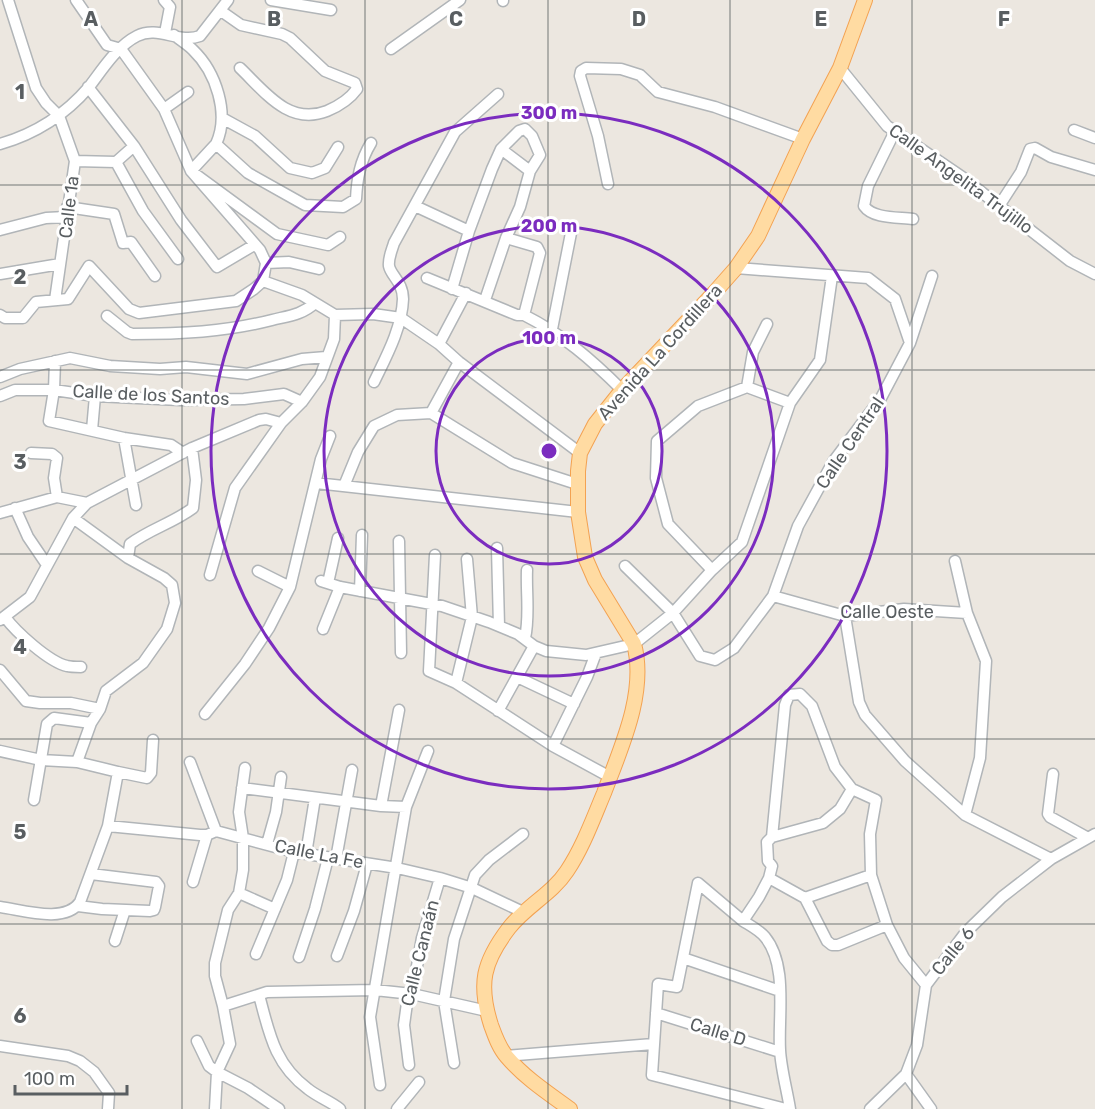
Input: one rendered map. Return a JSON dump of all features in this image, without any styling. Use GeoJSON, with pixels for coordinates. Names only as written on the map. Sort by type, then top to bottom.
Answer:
{"type":"FeatureCollection","features":[{"type":"Feature","properties":{"kind":"main road","name":"Avenida La Cordillera"},"geometry":{"type":"LineString","coordinates":[[570,1109],[526,1076],[506,1056],[495,1035],[487,1011],[483,983],[487,965],[510,927],[547,895],[567,872],[589,831],[624,738],[636,689],[637,655],[634,644],[595,580],[585,557],[578,512],[580,453],[595,424],[622,390],[736,268],[758,236],[803,139],[840,68],[865,0]]}},
{"type":"Feature","properties":{"kind":"street","name":"Calle 1a"},"geometry":{"type":"LineString","coordinates":[[8,0],[36,88],[58,116],[75,161],[55,300]]}},
{"type":"Feature","properties":{"kind":"street"},"geometry":{"type":"LineString","coordinates":[[0,315],[5,318],[23,318],[36,302],[68,299],[89,266],[129,309],[139,314],[236,301],[263,281],[266,263],[260,250],[191,171],[164,109],[121,49],[107,45],[76,0]]}},
{"type":"Feature","properties":{"kind":"street"},"geometry":{"type":"LineString","coordinates":[[164,0],[170,7],[169,34]]}},
{"type":"Feature","properties":{"kind":"street"},"geometry":{"type":"LineString","coordinates":[[0,144],[24,136],[58,116],[74,103],[121,49],[134,38],[141,34],[169,34],[185,39],[200,36],[228,0]]}},
{"type":"Feature","properties":{"kind":"street"},"geometry":{"type":"LineString","coordinates":[[271,0],[331,10]]}},
{"type":"Feature","properties":{"kind":"street"},"geometry":{"type":"LineString","coordinates":[[392,49],[460,0]]}},
{"type":"Feature","properties":{"kind":"street"},"geometry":{"type":"LineString","coordinates":[[221,11],[241,25],[282,34],[290,38],[325,71],[355,83],[357,89],[347,100],[337,106],[316,115],[304,116],[278,106],[240,68]]}},
{"type":"Feature","properties":{"kind":"street"},"geometry":{"type":"LineString","coordinates":[[169,34],[193,50],[211,75],[220,97],[221,134],[216,144],[191,171]]}},
{"type":"Feature","properties":{"kind":"street"},"geometry":{"type":"LineString","coordinates":[[608,184],[598,136],[580,75],[581,71],[586,68],[621,69],[640,75],[658,92],[715,107],[803,139]]}},
{"type":"Feature","properties":{"kind":"street","name":"Calle Angelita Trujillo"},"geometry":{"type":"LineString","coordinates":[[840,68],[886,126],[962,177],[1070,261],[1095,274]]}},
{"type":"Feature","properties":{"kind":"street"},"geometry":{"type":"LineString","coordinates":[[88,87],[134,146],[181,220],[217,267],[254,245]]}},
{"type":"Feature","properties":{"kind":"street"},"geometry":{"type":"LineString","coordinates":[[164,109],[188,92]]}},
{"type":"Feature","properties":{"kind":"street"},"geometry":{"type":"LineString","coordinates":[[374,382],[390,348],[400,318],[403,297],[399,280],[389,268],[394,243],[454,132],[498,94]]}},
{"type":"Feature","properties":{"kind":"street"},"geometry":{"type":"LineString","coordinates":[[222,117],[255,136],[290,168],[312,173],[325,168],[338,147]]}},
{"type":"Feature","properties":{"kind":"street"},"geometry":{"type":"LineString","coordinates":[[452,289],[469,231],[501,149],[519,131],[525,129],[532,136],[540,155],[530,171],[520,207],[506,238],[485,300]]}},
{"type":"Feature","properties":{"kind":"street"},"geometry":{"type":"LineString","coordinates":[[1074,130],[1095,138]]}},
{"type":"Feature","properties":{"kind":"street"},"geometry":{"type":"LineString","coordinates":[[895,131],[868,186],[864,206],[878,215],[913,219]]}},
{"type":"Feature","properties":{"kind":"street"},"geometry":{"type":"LineString","coordinates":[[216,144],[248,173],[305,205],[343,207],[356,199],[357,179],[364,154],[371,143]]}},
{"type":"Feature","properties":{"kind":"street"},"geometry":{"type":"LineString","coordinates":[[75,161],[116,162],[134,146]]}},
{"type":"Feature","properties":{"kind":"street"},"geometry":{"type":"LineString","coordinates":[[999,206],[1021,172],[1030,149],[1035,148],[1051,157],[1095,170]]}},
{"type":"Feature","properties":{"kind":"street"},"geometry":{"type":"LineString","coordinates":[[501,149],[530,171]]}},
{"type":"Feature","properties":{"kind":"street"},"geometry":{"type":"LineString","coordinates":[[116,162],[143,212],[178,259]]}},
{"type":"Feature","properties":{"kind":"street"},"geometry":{"type":"LineString","coordinates":[[191,171],[277,234],[328,245],[340,237]]}},
{"type":"Feature","properties":{"kind":"street"},"geometry":{"type":"LineString","coordinates":[[415,206],[469,231]]}},
{"type":"Feature","properties":{"kind":"street"},"geometry":{"type":"LineString","coordinates":[[0,230],[67,212],[114,214],[123,243],[131,242],[155,276]]}},
{"type":"Feature","properties":{"kind":"street"},"geometry":{"type":"LineString","coordinates":[[552,329],[571,233]]}},
{"type":"Feature","properties":{"kind":"street"},"geometry":{"type":"LineString","coordinates":[[506,238],[537,247],[540,253],[524,315]]}},
{"type":"Feature","properties":{"kind":"street"},"geometry":{"type":"LineString","coordinates":[[266,263],[289,262],[319,268]]}},
{"type":"Feature","properties":{"kind":"street"},"geometry":{"type":"LineString","coordinates":[[0,274],[60,264]]}},
{"type":"Feature","properties":{"kind":"street"},"geometry":{"type":"LineString","coordinates":[[736,268],[868,278],[895,299],[910,343]]}},
{"type":"Feature","properties":{"kind":"street"},"geometry":{"type":"LineString","coordinates":[[338,538],[324,582],[433,605],[472,616],[525,638],[534,646],[556,652],[586,655],[634,644],[673,613],[712,570],[742,542],[790,403],[820,360],[832,276]]}},
{"type":"Feature","properties":{"kind":"street","name":"Calle Central"},"geometry":{"type":"LineString","coordinates":[[673,613],[700,656],[715,660],[734,648],[773,596],[798,526],[828,471],[881,398],[910,343],[932,276]]}},
{"type":"Feature","properties":{"kind":"street"},"geometry":{"type":"LineString","coordinates":[[427,278],[485,300],[516,315],[524,315],[552,329],[594,361],[622,390]]}},
{"type":"Feature","properties":{"kind":"street"},"geometry":{"type":"LineString","coordinates":[[263,281],[303,295],[336,315],[373,314],[400,318],[439,344],[459,362],[580,453]]}},
{"type":"Feature","properties":{"kind":"street"},"geometry":{"type":"LineString","coordinates":[[439,344],[466,293]]}},
{"type":"Feature","properties":{"kind":"street"},"geometry":{"type":"LineString","coordinates":[[107,316],[132,334],[182,334],[240,329],[305,312],[315,303]]}},
{"type":"Feature","properties":{"kind":"street"},"geometry":{"type":"LineString","coordinates":[[210,575],[235,488],[281,423],[302,402],[320,377],[334,339],[336,315]]}},
{"type":"Feature","properties":{"kind":"street"},"geometry":{"type":"LineString","coordinates":[[747,387],[753,352],[767,324]]}},
{"type":"Feature","properties":{"kind":"street"},"geometry":{"type":"LineString","coordinates":[[0,377],[20,369],[70,358],[118,367],[160,369],[186,367],[247,374],[302,359],[326,357]]}},
{"type":"Feature","properties":{"kind":"street"},"geometry":{"type":"LineString","coordinates":[[55,361],[54,390],[49,421],[188,450]]}},
{"type":"Feature","properties":{"kind":"street"},"geometry":{"type":"LineString","coordinates":[[431,413],[459,362]]}},
{"type":"Feature","properties":{"kind":"street"},"geometry":{"type":"LineString","coordinates":[[712,570],[668,524],[656,478],[657,441],[698,406],[747,387],[790,403]]}},
{"type":"Feature","properties":{"kind":"street","name":"Calle de los Santos"},"geometry":{"type":"LineString","coordinates":[[0,396],[15,390],[54,390],[95,396],[212,399],[244,399],[284,394],[302,402]]}},
{"type":"Feature","properties":{"kind":"street"},"geometry":{"type":"LineString","coordinates":[[92,430],[95,396]]}},
{"type":"Feature","properties":{"kind":"street"},"geometry":{"type":"LineString","coordinates":[[344,486],[358,452],[374,426],[397,415],[431,413],[512,463],[578,484]]}},
{"type":"Feature","properties":{"kind":"street"},"geometry":{"type":"LineString","coordinates":[[81,667],[67,666],[47,655],[2,619],[30,597],[72,518],[87,503],[188,450],[259,420],[266,419],[281,423]]}},
{"type":"Feature","properties":{"kind":"street"},"geometry":{"type":"LineString","coordinates":[[205,714],[245,664],[269,628],[290,587],[321,459],[330,436]]}},
{"type":"Feature","properties":{"kind":"street"},"geometry":{"type":"LineString","coordinates":[[124,438],[136,505]]}},
{"type":"Feature","properties":{"kind":"street"},"geometry":{"type":"LineString","coordinates":[[128,558],[130,544],[193,508],[196,480],[188,450]]}},
{"type":"Feature","properties":{"kind":"street"},"geometry":{"type":"LineString","coordinates":[[32,453],[52,454],[57,458],[54,478],[57,497]]}},
{"type":"Feature","properties":{"kind":"street"},"geometry":{"type":"LineString","coordinates":[[316,483],[578,512]]}},
{"type":"Feature","properties":{"kind":"street"},"geometry":{"type":"LineString","coordinates":[[0,513],[57,497],[87,503]]}},
{"type":"Feature","properties":{"kind":"street"},"geometry":{"type":"LineString","coordinates":[[15,508],[28,537],[47,565]]}},
{"type":"Feature","properties":{"kind":"street"},"geometry":{"type":"LineString","coordinates":[[72,518],[128,558],[164,578],[172,585],[175,603],[166,629],[142,663],[106,691],[77,762]]}},
{"type":"Feature","properties":{"kind":"street"},"geometry":{"type":"LineString","coordinates":[[360,591],[362,535]]}},
{"type":"Feature","properties":{"kind":"street"},"geometry":{"type":"LineString","coordinates":[[399,541],[401,653]]}},
{"type":"Feature","properties":{"kind":"street"},"geometry":{"type":"LineString","coordinates":[[497,548],[499,626]]}},
{"type":"Feature","properties":{"kind":"street"},"geometry":{"type":"LineString","coordinates":[[435,555],[429,671],[456,683],[553,746],[610,777]]}},
{"type":"Feature","properties":{"kind":"street"},"geometry":{"type":"LineString","coordinates":[[456,683],[472,616],[467,559]]}},
{"type":"Feature","properties":{"kind":"street"},"geometry":{"type":"LineString","coordinates":[[955,561],[967,613],[986,661],[980,758],[965,815]]}},
{"type":"Feature","properties":{"kind":"street"},"geometry":{"type":"LineString","coordinates":[[625,566],[673,613]]}},
{"type":"Feature","properties":{"kind":"street"},"geometry":{"type":"LineString","coordinates":[[525,638],[528,622],[527,570]]}},
{"type":"Feature","properties":{"kind":"street"},"geometry":{"type":"LineString","coordinates":[[258,571],[290,587]]}},
{"type":"Feature","properties":{"kind":"street"},"geometry":{"type":"LineString","coordinates":[[322,629],[340,587]]}},
{"type":"Feature","properties":{"kind":"street","name":"Calle Oeste"},"geometry":{"type":"LineString","coordinates":[[773,596],[845,616],[904,609],[967,613]]}},
{"type":"Feature","properties":{"kind":"street"},"geometry":{"type":"LineString","coordinates":[[845,616],[859,702],[865,715],[905,761],[965,815],[1051,859]]}},
{"type":"Feature","properties":{"kind":"street"},"geometry":{"type":"LineString","coordinates":[[498,711],[534,646]]}},
{"type":"Feature","properties":{"kind":"street"},"geometry":{"type":"LineString","coordinates":[[553,746],[587,677],[596,653]]}},
{"type":"Feature","properties":{"kind":"street"},"geometry":{"type":"LineString","coordinates":[[0,670],[26,701],[71,703],[100,709]]}},
{"type":"Feature","properties":{"kind":"street"},"geometry":{"type":"LineString","coordinates":[[517,677],[574,704]]}},
{"type":"Feature","properties":{"kind":"street"},"geometry":{"type":"LineString","coordinates":[[772,837],[785,705],[789,695],[800,694],[812,706],[835,767],[852,789],[876,800],[870,834],[871,875],[887,925],[904,958],[926,985]]}},
{"type":"Feature","properties":{"kind":"street"},"geometry":{"type":"LineString","coordinates":[[381,806],[399,710]]}},
{"type":"Feature","properties":{"kind":"street"},"geometry":{"type":"LineString","coordinates":[[34,800],[47,724],[54,718],[92,723]]}},
{"type":"Feature","properties":{"kind":"street"},"geometry":{"type":"LineString","coordinates":[[0,751],[41,760],[77,762],[147,778],[151,773],[153,740]]}},
{"type":"Feature","properties":{"kind":"street"},"geometry":{"type":"LineString","coordinates":[[380,1085],[370,1017],[406,807],[428,751]]}},
{"type":"Feature","properties":{"kind":"street"},"geometry":{"type":"LineString","coordinates":[[190,762],[212,833],[193,882]]}},
{"type":"Feature","properties":{"kind":"street"},"geometry":{"type":"LineString","coordinates":[[217,1108],[217,1072],[230,1044],[214,963],[228,910],[239,893],[243,870],[243,838],[239,812],[245,768]]}},
{"type":"Feature","properties":{"kind":"street"},"geometry":{"type":"LineString","coordinates":[[299,957],[332,859],[348,802],[352,770]]}},
{"type":"Feature","properties":{"kind":"street"},"geometry":{"type":"LineString","coordinates":[[0,907],[58,915],[68,913],[78,906],[108,826],[118,772]]}},
{"type":"Feature","properties":{"kind":"street"},"geometry":{"type":"LineString","coordinates":[[1053,774],[1050,817],[1091,836]]}},
{"type":"Feature","properties":{"kind":"street"},"geometry":{"type":"LineString","coordinates":[[267,844],[276,812],[281,777]]}},
{"type":"Feature","properties":{"kind":"street"},"geometry":{"type":"LineString","coordinates":[[242,788],[381,806],[406,807]]}},
{"type":"Feature","properties":{"kind":"street"},"geometry":{"type":"LineString","coordinates":[[743,921],[769,878],[772,866],[766,854],[767,842],[772,837],[823,823],[840,809],[852,789]]}},
{"type":"Feature","properties":{"kind":"street"},"geometry":{"type":"LineString","coordinates":[[306,854],[315,798]]}},
{"type":"Feature","properties":{"kind":"street","name":"Calle La Fe"},"geometry":{"type":"LineString","coordinates":[[108,826],[212,833],[243,838],[294,852],[397,868],[472,888],[525,913]]}},
{"type":"Feature","properties":{"kind":"street"},"geometry":{"type":"LineString","coordinates":[[454,1063],[444,1001],[454,939],[475,875],[489,860],[523,834]]}},
{"type":"Feature","properties":{"kind":"street","name":"Calle 6"},"geometry":{"type":"LineString","coordinates":[[870,1109],[906,1074],[917,1045],[926,985],[966,932],[1002,897],[1051,859],[1091,836]]}},
{"type":"Feature","properties":{"kind":"street"},"geometry":{"type":"LineString","coordinates":[[256,954],[287,880],[294,852]]}},
{"type":"Feature","properties":{"kind":"street"},"geometry":{"type":"LineString","coordinates":[[337,956],[354,911],[367,864]]}},
{"type":"Feature","properties":{"kind":"street"},"geometry":{"type":"LineString","coordinates":[[78,906],[154,910],[158,884],[91,874]]}},
{"type":"Feature","properties":{"kind":"street"},"geometry":{"type":"LineString","coordinates":[[805,898],[871,875]]}},
{"type":"Feature","properties":{"kind":"street","name":"Calle Canaán"},"geometry":{"type":"LineString","coordinates":[[409,1065],[404,1025],[406,1003],[412,994],[422,938],[440,878]]}},
{"type":"Feature","properties":{"kind":"street"},"geometry":{"type":"LineString","coordinates":[[769,878],[805,898],[827,941],[832,945],[838,945],[887,925]]}},
{"type":"Feature","properties":{"kind":"street"},"geometry":{"type":"LineString","coordinates":[[698,883],[743,921],[757,929],[769,943],[777,963],[780,991],[780,1052],[788,1109],[652,1075],[658,984],[677,987],[683,958],[698,883]]}},
{"type":"Feature","properties":{"kind":"street"},"geometry":{"type":"LineString","coordinates":[[239,893],[275,909]]}},
{"type":"Feature","properties":{"kind":"street"},"geometry":{"type":"LineString","coordinates":[[115,941],[125,910]]}},
{"type":"Feature","properties":{"kind":"street"},"geometry":{"type":"LineString","coordinates":[[683,958],[780,991]]}},
{"type":"Feature","properties":{"kind":"street"},"geometry":{"type":"LineString","coordinates":[[224,1006],[267,992],[375,990],[412,994],[487,1011]]}},
{"type":"Feature","properties":{"kind":"street"},"geometry":{"type":"LineString","coordinates":[[259,994],[275,1052],[308,1090],[340,1109]]}},
{"type":"Feature","properties":{"kind":"street","name":"Calle D"},"geometry":{"type":"LineString","coordinates":[[656,1013],[780,1052]]}},
{"type":"Feature","properties":{"kind":"street"},"geometry":{"type":"LineString","coordinates":[[197,1041],[209,1066],[279,1109]]}},
{"type":"Feature","properties":{"kind":"street"},"geometry":{"type":"LineString","coordinates":[[506,1056],[653,1044]]}},
{"type":"Feature","properties":{"kind":"street"},"geometry":{"type":"LineString","coordinates":[[0,1046],[68,1056],[80,1061],[94,1072],[109,1093],[108,1109]]}},
{"type":"Feature","properties":{"kind":"street"},"geometry":{"type":"LineString","coordinates":[[906,1074],[931,1109]]}},
{"type":"Feature","properties":{"kind":"street"},"geometry":{"type":"LineString","coordinates":[[397,1109],[419,1082]]}}]}
